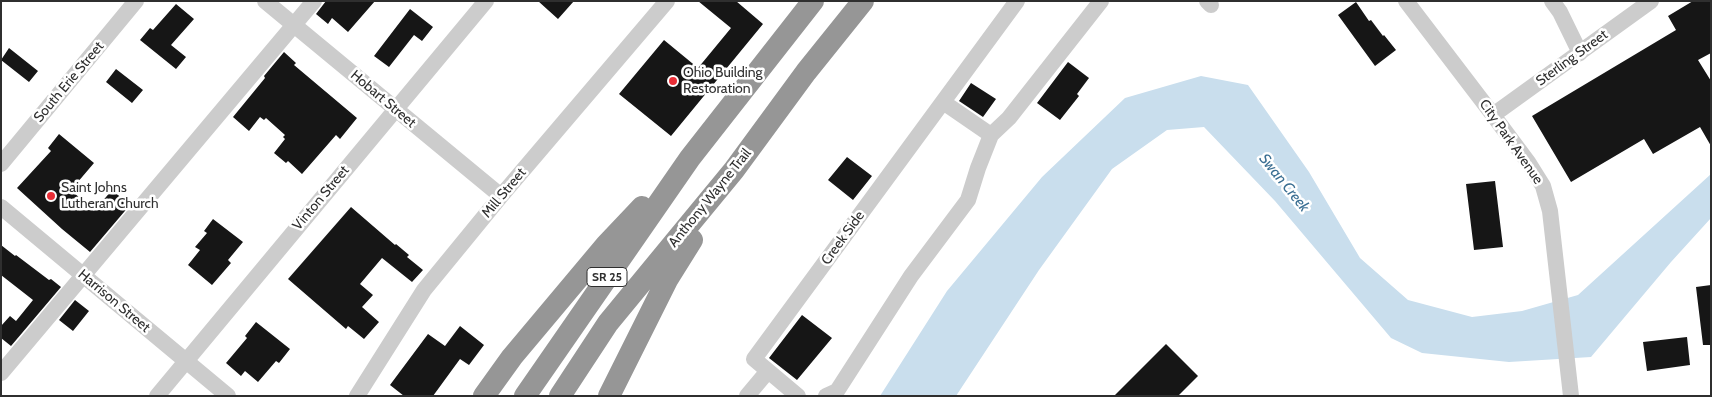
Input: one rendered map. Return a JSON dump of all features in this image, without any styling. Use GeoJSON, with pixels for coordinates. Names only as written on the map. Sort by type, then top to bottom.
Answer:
{"type":"FeatureCollection","features":[{"type":"Feature","properties":{"kind":"highway","name":"SR 25"},"geometry":{"type":"LineString","coordinates":[[525,396],[690,158],[813,1]]}},
{"type":"Feature","properties":{"kind":"highway","name":"Anthony Wayne Trail"},"geometry":{"type":"LineString","coordinates":[[560,396],[608,323],[734,170],[806,72],[863,1]]}},
{"type":"Feature","properties":{"kind":"highway"},"geometry":{"type":"LineString","coordinates":[[484,396],[512,357],[606,245],[690,158]]}},
{"type":"Feature","properties":{"kind":"highway"},"geometry":{"type":"LineString","coordinates":[[609,396],[667,280],[734,170]]}},
{"type":"Feature","properties":{"kind":"street","name":"South Erie Street"},"geometry":{"type":"LineString","coordinates":[[1,164],[136,1]]}},
{"type":"Feature","properties":{"kind":"street","name":"Hobart Street"},"geometry":{"type":"LineString","coordinates":[[265,1],[501,196]]}},
{"type":"Feature","properties":{"kind":"street"},"geometry":{"type":"LineString","coordinates":[[1,373],[314,1]]}},
{"type":"Feature","properties":{"kind":"street","name":"Vinton Street"},"geometry":{"type":"LineString","coordinates":[[157,396],[486,1]]}},
{"type":"Feature","properties":{"kind":"street","name":"Mill Street"},"geometry":{"type":"LineString","coordinates":[[357,396],[424,290],[501,196],[667,1]]}},
{"type":"Feature","properties":{"kind":"street","name":"Creek Side"},"geometry":{"type":"LineString","coordinates":[[798,396],[754,359],[1017,1]]}},
{"type":"Feature","properties":{"kind":"street"},"geometry":{"type":"LineString","coordinates":[[826,396],[837,390],[911,276],[968,200],[978,168],[992,135],[1009,118],[1101,1]]}},
{"type":"Feature","properties":{"kind":"street","name":"City Park Avenue"},"geometry":{"type":"LineString","coordinates":[[1406,1],[1528,162],[1543,186],[1550,211],[1571,396]]}},
{"type":"Feature","properties":{"kind":"street"},"geometry":{"type":"LineString","coordinates":[[1552,1],[1560,12],[1580,53]]}},
{"type":"Feature","properties":{"kind":"street","name":"Sterling Street"},"geometry":{"type":"LineString","coordinates":[[1493,115],[1651,1]]}},
{"type":"Feature","properties":{"kind":"street"},"geometry":{"type":"LineString","coordinates":[[943,102],[992,135]]}},
{"type":"Feature","properties":{"kind":"street","name":"Harrison Street"},"geometry":{"type":"LineString","coordinates":[[1,207],[228,396]]}},
{"type":"Feature","properties":{"kind":"street"},"geometry":{"type":"LineString","coordinates":[[746,396],[768,371]]}},
{"type":"Feature","properties":{"kind":"water","name":"Swan Creek"},"geometry":{"type":"Polygon","coordinates":[[[1201,76],[1248,85],[1309,172],[1360,258],[1408,300],[1472,317],[1522,311],[1578,295],[1711,174],[1711,218],[1671,262],[1591,357],[1509,362],[1422,353],[1391,338],[1275,201],[1204,127],[1167,130],[1112,169],[1039,270],[956,396],[880,396],[947,291],[1042,177],[1125,98],[1201,76]]]}},
{"type":"Feature","properties":{"kind":"building"},"geometry":{"type":"Polygon","coordinates":[[[326,1],[375,1],[348,32],[332,18],[328,24],[316,14],[326,1]]]}},
{"type":"Feature","properties":{"kind":"building"},"geometry":{"type":"Polygon","coordinates":[[[538,1],[574,1],[558,19],[538,1]]]}},
{"type":"Feature","properties":{"kind":"building","name":"Ohio Building Restoration"},"geometry":{"type":"Polygon","coordinates":[[[698,1],[736,1],[763,24],[671,136],[619,94],[664,40],[698,68],[731,28],[698,1]]]}},
{"type":"Feature","properties":{"kind":"building"},"geometry":{"type":"Polygon","coordinates":[[[1693,1],[1711,1],[1711,53],[1698,60],[1711,81],[1711,146],[1700,127],[1653,154],[1644,139],[1571,182],[1532,116],[1676,30],[1668,16],[1693,1]]]}},
{"type":"Feature","properties":{"kind":"building"},"geometry":{"type":"Polygon","coordinates":[[[1356,2],[1369,21],[1371,20],[1396,50],[1375,66],[1338,15],[1356,2]]]}},
{"type":"Feature","properties":{"kind":"building"},"geometry":{"type":"Polygon","coordinates":[[[176,4],[194,19],[171,45],[186,57],[176,69],[140,40],[150,28],[153,30],[176,4]]]}},
{"type":"Feature","properties":{"kind":"building"},"geometry":{"type":"Polygon","coordinates":[[[410,9],[433,27],[422,41],[414,35],[389,67],[374,56],[410,9]]]}},
{"type":"Feature","properties":{"kind":"building"},"geometry":{"type":"Polygon","coordinates":[[[9,48],[38,71],[29,82],[1,60],[9,48]]]}},
{"type":"Feature","properties":{"kind":"building"},"geometry":{"type":"Polygon","coordinates":[[[284,52],[296,63],[294,65],[357,118],[340,139],[336,135],[302,174],[288,161],[286,163],[274,153],[285,139],[283,137],[285,135],[266,118],[264,120],[260,117],[249,131],[233,117],[284,52]]]}},
{"type":"Feature","properties":{"kind":"building"},"geometry":{"type":"Polygon","coordinates":[[[1068,62],[1089,78],[1077,94],[1079,96],[1060,120],[1037,103],[1068,62]]]}},
{"type":"Feature","properties":{"kind":"building"},"geometry":{"type":"Polygon","coordinates":[[[116,69],[143,90],[132,103],[106,82],[116,69]]]}},
{"type":"Feature","properties":{"kind":"building"},"geometry":{"type":"Polygon","coordinates":[[[971,83],[996,99],[983,117],[959,101],[971,83]]]}},
{"type":"Feature","properties":{"kind":"building"},"geometry":{"type":"Polygon","coordinates":[[[59,134],[94,163],[71,190],[94,211],[112,190],[130,205],[90,252],[17,188],[51,151],[48,148],[59,134]]]}},
{"type":"Feature","properties":{"kind":"building"},"geometry":{"type":"Polygon","coordinates":[[[847,157],[872,176],[853,200],[828,180],[847,157]]]}},
{"type":"Feature","properties":{"kind":"building"},"geometry":{"type":"Polygon","coordinates":[[[1495,181],[1503,247],[1474,250],[1466,184],[1495,181]]]}},
{"type":"Feature","properties":{"kind":"building"},"geometry":{"type":"Polygon","coordinates":[[[351,207],[409,255],[407,257],[423,270],[412,282],[382,258],[360,284],[373,295],[362,307],[379,322],[364,339],[348,326],[346,329],[288,279],[351,207]]]}},
{"type":"Feature","properties":{"kind":"building"},"geometry":{"type":"Polygon","coordinates":[[[213,219],[243,242],[228,260],[231,263],[212,285],[188,265],[200,250],[195,247],[207,233],[204,231],[213,219]]]}},
{"type":"Feature","properties":{"kind":"building"},"geometry":{"type":"Polygon","coordinates":[[[1,245],[61,287],[11,346],[1,338],[1,326],[10,316],[16,321],[33,300],[1,275],[1,245]]]}},
{"type":"Feature","properties":{"kind":"building"},"geometry":{"type":"Polygon","coordinates":[[[1711,285],[1711,345],[1703,345],[1696,287],[1711,285]]]}},
{"type":"Feature","properties":{"kind":"building"},"geometry":{"type":"Polygon","coordinates":[[[75,300],[89,311],[73,331],[59,320],[75,300]]]}},
{"type":"Feature","properties":{"kind":"building"},"geometry":{"type":"Polygon","coordinates":[[[802,315],[832,338],[797,380],[769,358],[802,315]]]}},
{"type":"Feature","properties":{"kind":"building"},"geometry":{"type":"Polygon","coordinates":[[[256,322],[290,349],[279,363],[276,361],[258,382],[245,371],[241,376],[226,363],[247,338],[245,336],[256,322]]]}},
{"type":"Feature","properties":{"kind":"building"},"geometry":{"type":"Polygon","coordinates":[[[460,326],[484,345],[469,365],[460,359],[433,396],[404,396],[390,385],[428,334],[445,346],[460,326]]]}},
{"type":"Feature","properties":{"kind":"building"},"geometry":{"type":"Polygon","coordinates":[[[1687,337],[1690,365],[1647,371],[1643,342],[1687,337]]]}},
{"type":"Feature","properties":{"kind":"building"},"geometry":{"type":"Polygon","coordinates":[[[1166,344],[1198,376],[1178,396],[1114,396],[1166,344]]]}},
{"type":"Feature","properties":{"kind":"place","name":"Ohio Building Restoration"},"geometry":{"type":"Point","coordinates":[673,81]}},
{"type":"Feature","properties":{"kind":"place","name":"Saint Johns Lutheran Church"},"geometry":{"type":"Point","coordinates":[51,196]}}]}
